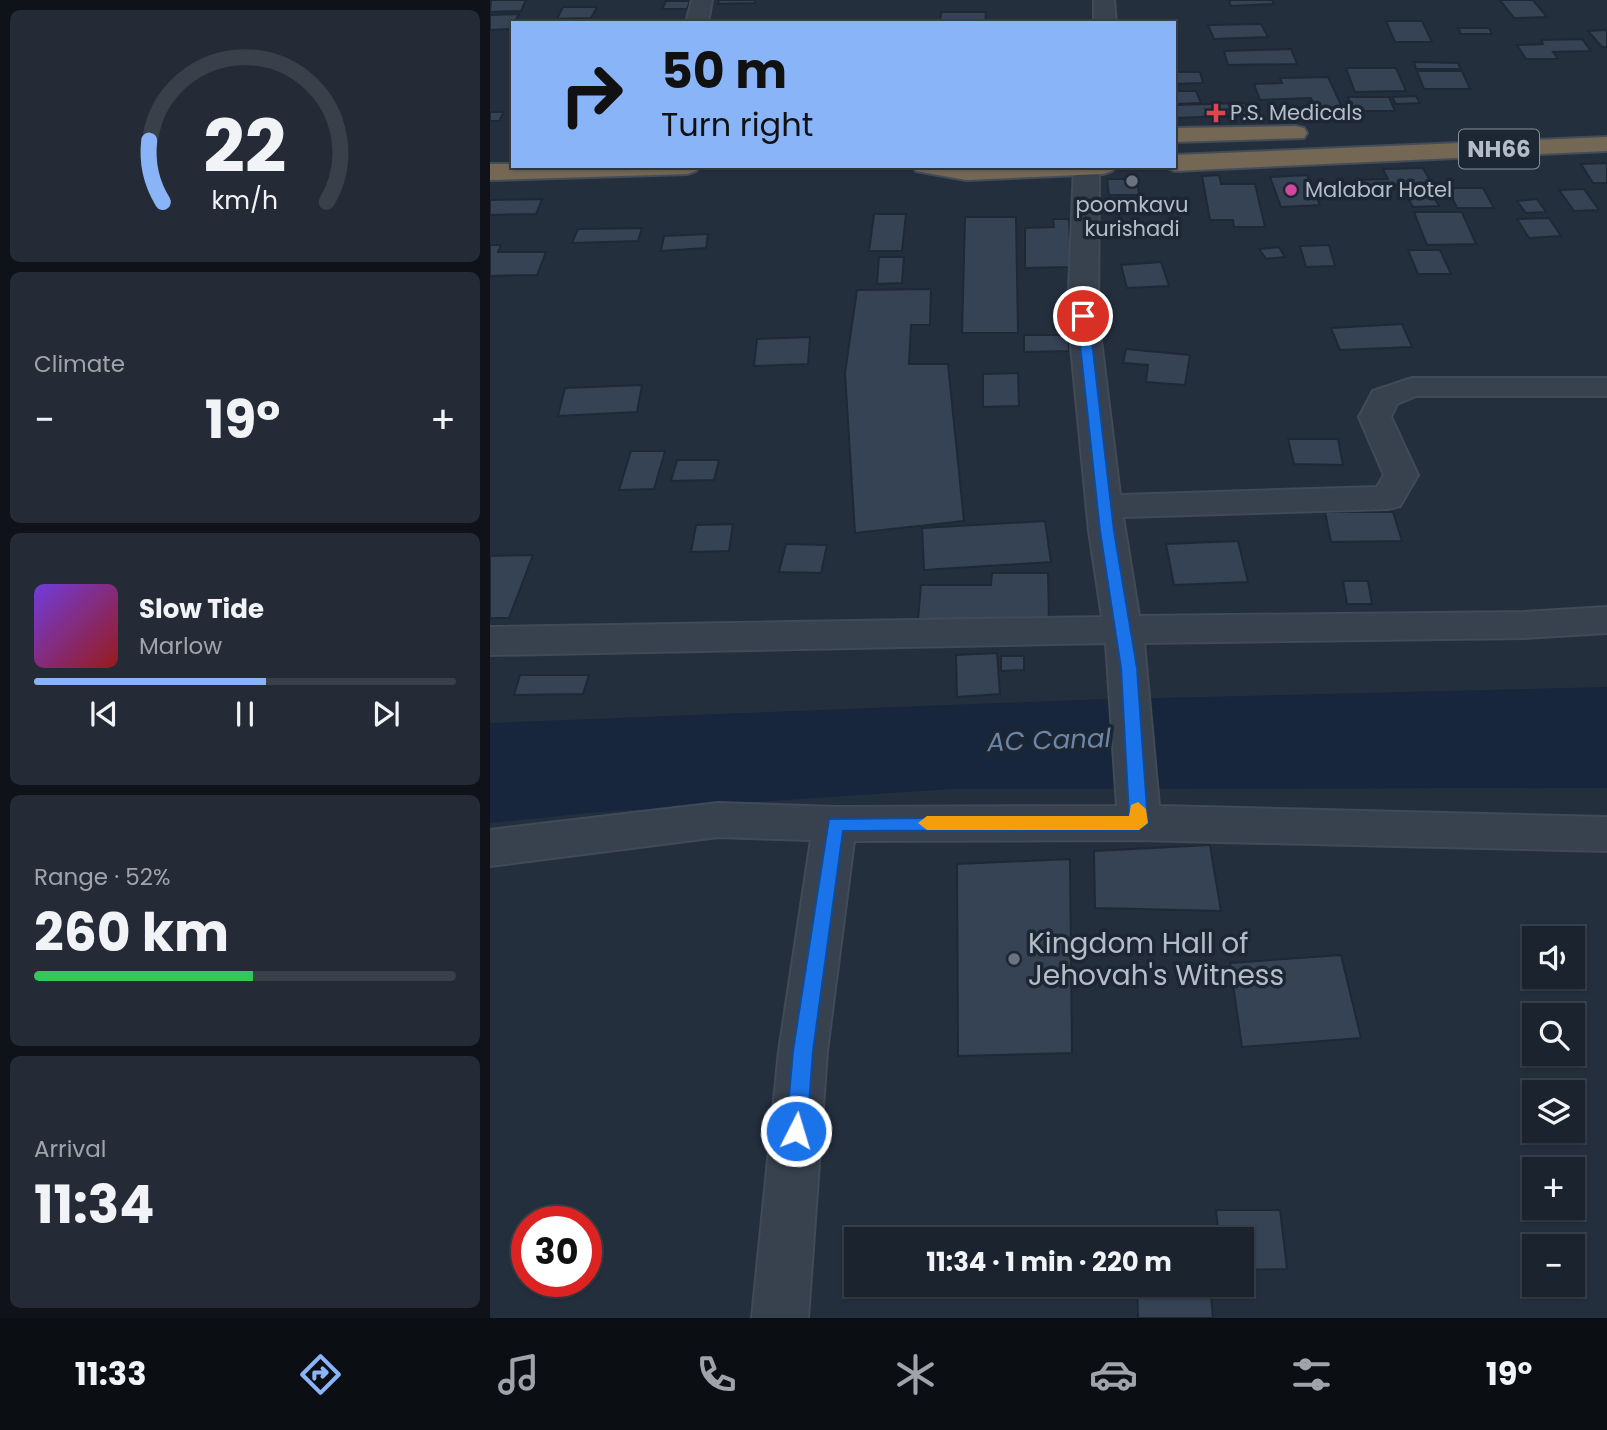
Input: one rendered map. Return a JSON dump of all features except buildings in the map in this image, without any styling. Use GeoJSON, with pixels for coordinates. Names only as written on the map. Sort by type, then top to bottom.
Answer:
{"type":"FeatureCollection","features":[{"type":"Feature","properties":{"kind":"highway"},"geometry":{"type":"LineString","coordinates":[[1176,135],[1607,125]]}},
{"type":"Feature","properties":{"kind":"highway","name":"NH66"},"geometry":{"type":"LineString","coordinates":[[1176,163],[1607,144]]}},
{"type":"Feature","properties":{"kind":"highway"},"geometry":{"type":"LineString","coordinates":[[490,172],[628,168]]}},
{"type":"Feature","properties":{"kind":"highway"},"geometry":{"type":"LineString","coordinates":[[939,168],[966,172],[1062,168]]}},
{"type":"Feature","properties":{"kind":"street"},"geometry":{"type":"LineString","coordinates":[[697,21],[702,0]]}},
{"type":"Feature","properties":{"kind":"street"},"geometry":{"type":"LineString","coordinates":[[1104,0],[1105,21]]}},
{"type":"Feature","properties":{"kind":"street"},"geometry":{"type":"LineString","coordinates":[[1086,168],[1083,316],[1105,506],[1127,649],[1138,812]]}},
{"type":"Feature","properties":{"kind":"street"},"geometry":{"type":"LineString","coordinates":[[1105,506],[1388,498],[1401,475],[1386,447],[1375,417],[1384,398],[1412,387],[1607,387]]}},
{"type":"Feature","properties":{"kind":"street"},"geometry":{"type":"LineString","coordinates":[[490,641],[1127,649],[1607,620]]}},
{"type":"Feature","properties":{"kind":"street"},"geometry":{"type":"LineString","coordinates":[[490,848],[718,820],[835,824],[1138,812],[1607,834]]}},
{"type":"Feature","properties":{"kind":"street"},"geometry":{"type":"LineString","coordinates":[[780,1318],[803,1051],[835,824]]}},
{"type":"Feature","properties":{"kind":"water","name":"AC Canal"},"geometry":{"type":"Polygon","coordinates":[[[1607,687],[1607,788],[952,789],[587,813],[490,823],[490,723],[1077,700],[1607,687]]]}},
{"type":"Feature","properties":{"kind":"slow traffic"},"geometry":{"type":"LineString","coordinates":[[927,823],[1139,823],[1138,809]]}},
{"type":"Feature","properties":{"kind":"place","name":"P.S. Medicals"},"geometry":{"type":"Point","coordinates":[1216,113]}},
{"type":"Feature","properties":{"kind":"place","name":"poomkavu kurishadi"},"geometry":{"type":"Point","coordinates":[1132,181]}},
{"type":"Feature","properties":{"kind":"place","name":"Malabar Hotel"},"geometry":{"type":"Point","coordinates":[1291,190]}},
{"type":"Feature","properties":{"kind":"place","name":"Kingdom Hall of Jehovah's Witness"},"geometry":{"type":"Point","coordinates":[1014,959]}},
{"type":"Feature","properties":{"kind":"route"},"geometry":{"type":"LineString","coordinates":[[796,1131],[803,1051],[835,824],[1139,823],[1129,668],[1107,531],[1103,476],[1083,316]]}}]}
